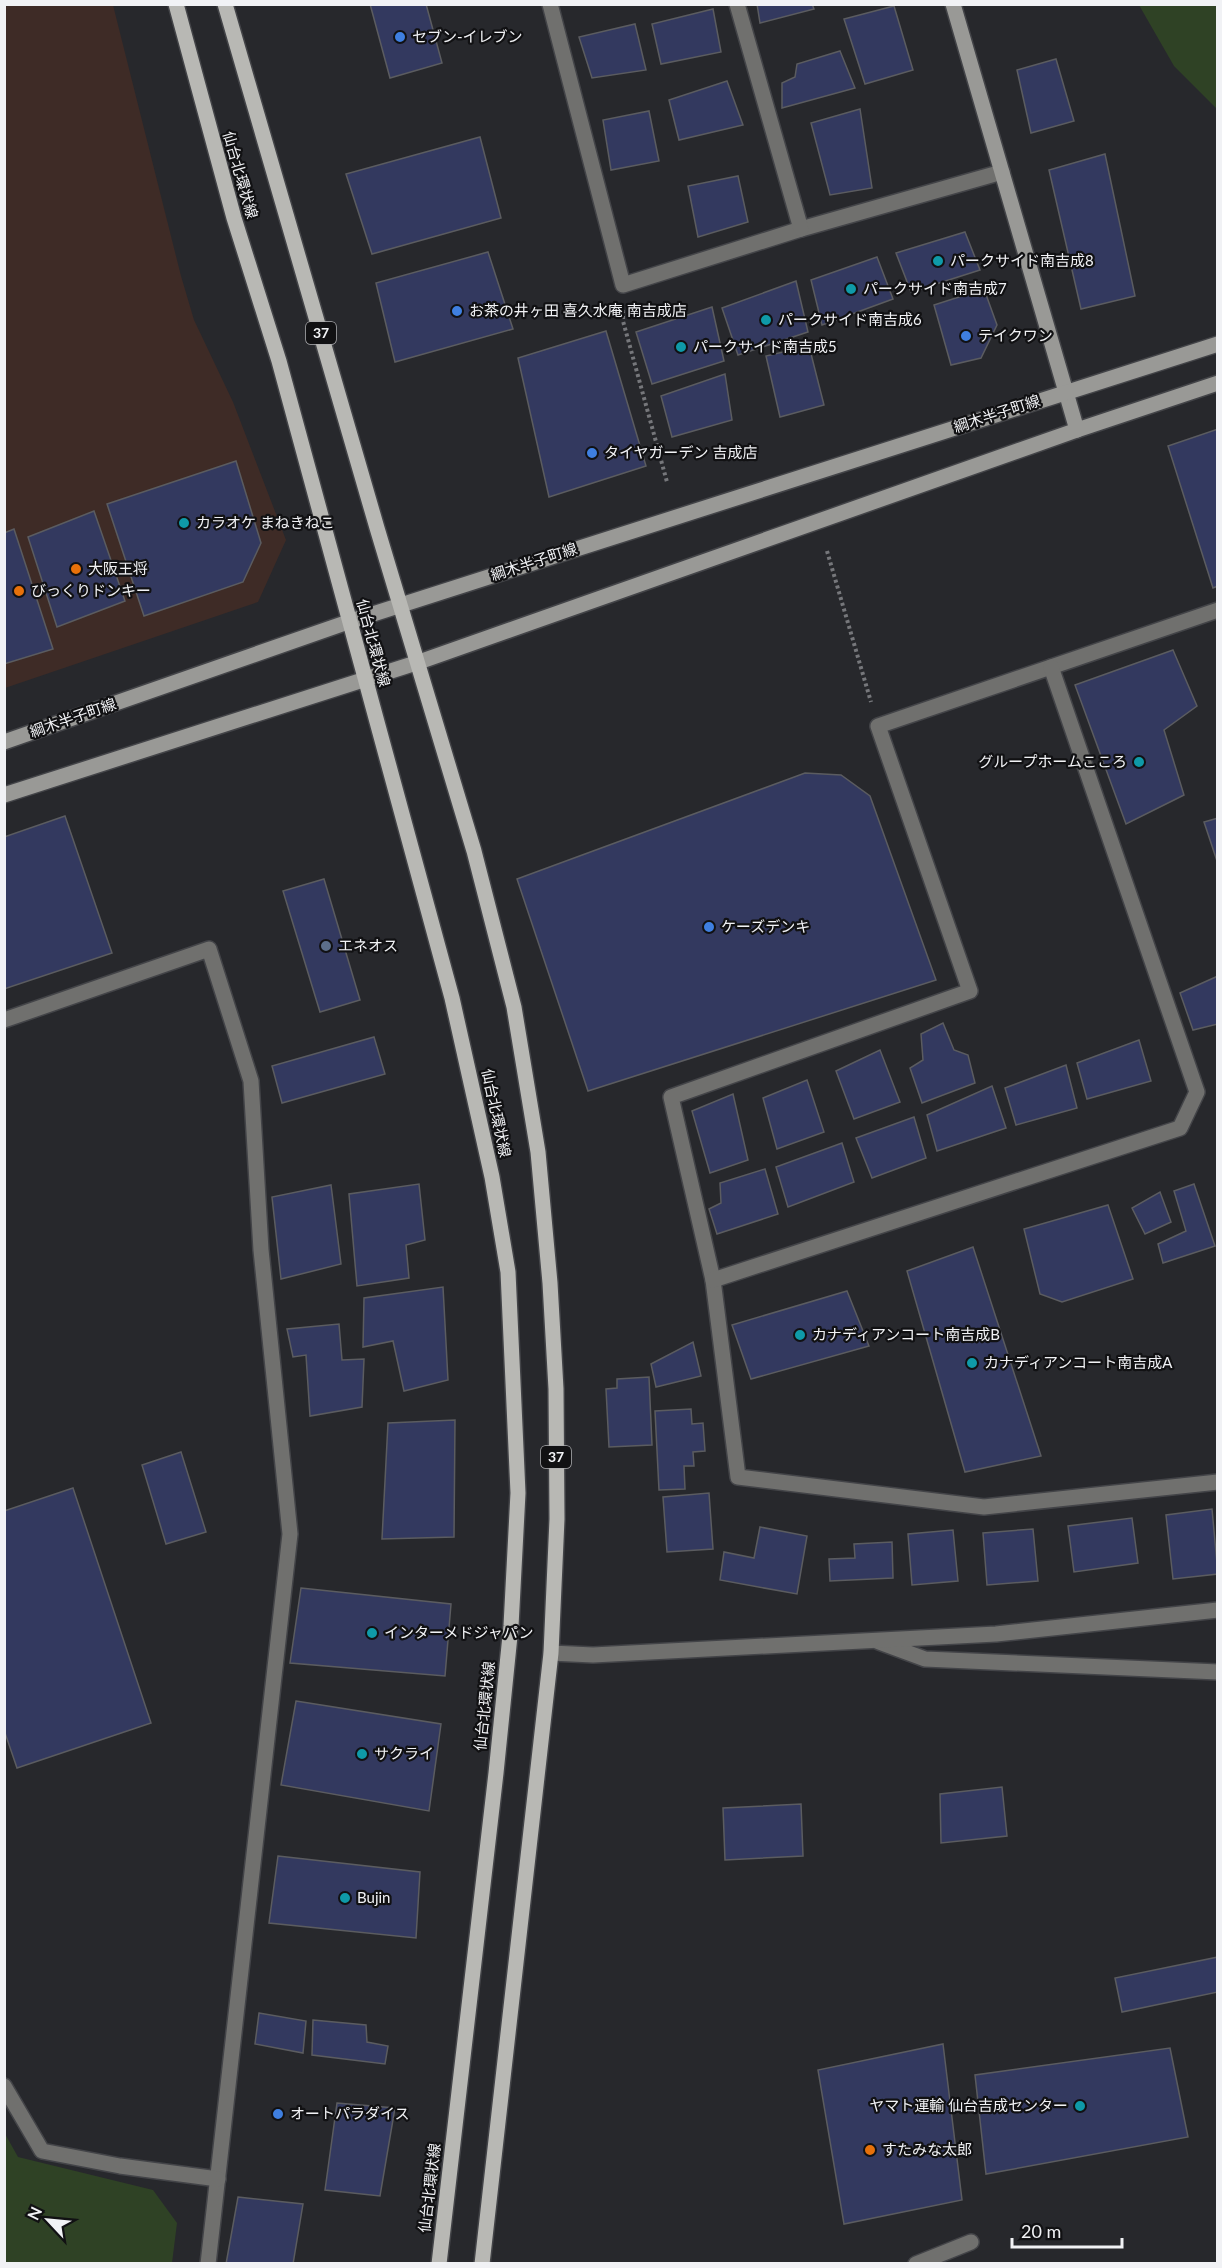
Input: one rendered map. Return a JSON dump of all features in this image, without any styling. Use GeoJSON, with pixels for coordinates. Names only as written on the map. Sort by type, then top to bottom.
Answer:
{"type":"FeatureCollection","features":[{"type":"Feature","properties":{"kind":"main road","name":"仙台北環状線"},"geometry":{"type":"LineString","coordinates":[[176,4],[234,218],[279,361],[348,622],[452,998],[492,1177],[508,1272],[518,1493],[511,1626],[439,2264]]}},
{"type":"Feature","properties":{"kind":"main road","name":"37"},"geometry":{"type":"LineString","coordinates":[[225,4],[474,851],[514,1006],[538,1152],[550,1283],[556,1389],[557,1519],[551,1653],[482,2264]]}},
{"type":"Feature","properties":{"kind":"street"},"geometry":{"type":"LineString","coordinates":[[550,4],[623,285],[801,228],[1002,172]]}},
{"type":"Feature","properties":{"kind":"street"},"geometry":{"type":"LineString","coordinates":[[737,4],[801,228]]}},
{"type":"Feature","properties":{"kind":"street"},"geometry":{"type":"LineString","coordinates":[[953,4],[1077,430]]}},
{"type":"Feature","properties":{"kind":"street","name":"綱木半子町線"},"geometry":{"type":"LineString","coordinates":[[4,742],[348,622],[1218,344]]}},
{"type":"Feature","properties":{"kind":"street"},"geometry":{"type":"LineString","coordinates":[[4,795],[419,662],[1077,430],[1218,383]]}},
{"type":"Feature","properties":{"kind":"street"},"geometry":{"type":"LineString","coordinates":[[1218,610],[878,726],[970,991],[671,1097],[713,1280],[738,1477],[984,1507],[1218,1482]]}},
{"type":"Feature","properties":{"kind":"street"},"geometry":{"type":"LineString","coordinates":[[713,1280],[1180,1128],[1197,1092],[1051,667]]}},
{"type":"Feature","properties":{"kind":"street"},"geometry":{"type":"LineString","coordinates":[[4,1020],[209,949],[251,1081],[261,1250],[290,1534],[208,2264]]}},
{"type":"Feature","properties":{"kind":"street"},"geometry":{"type":"LineString","coordinates":[[551,1653],[603,1654],[996,1634],[1218,1610]]}},
{"type":"Feature","properties":{"kind":"street"},"geometry":{"type":"LineString","coordinates":[[873,1640],[925,1659],[1218,1672]]}},
{"type":"Feature","properties":{"kind":"street"},"geometry":{"type":"LineString","coordinates":[[4,2086],[42,2151],[120,2166],[218,2179]]}},
{"type":"Feature","properties":{"kind":"street"},"geometry":{"type":"LineString","coordinates":[[916,2264],[971,2242]]}},
{"type":"Feature","properties":{"kind":"path"},"geometry":{"type":"LineString","coordinates":[[623,285],[623,321],[667,482]]}},
{"type":"Feature","properties":{"kind":"path"},"geometry":{"type":"LineString","coordinates":[[827,551],[878,726]]}},
{"type":"Feature","properties":{"kind":"shaded area"},"geometry":{"type":"Polygon","coordinates":[[[4,5],[113,5],[194,320],[233,402],[286,540],[258,602],[5,688],[4,5]]]}},
{"type":"Feature","properties":{"kind":"green space"},"geometry":{"type":"Polygon","coordinates":[[[1139,5],[1217,5],[1217,109],[1174,66],[1139,5]]]}},
{"type":"Feature","properties":{"kind":"green space"},"geometry":{"type":"Polygon","coordinates":[[[4,2132],[18,2157],[153,2190],[177,2223],[172,2263],[5,2263],[4,2132]]]}},
{"type":"Feature","properties":{"kind":"building"},"geometry":{"type":"Polygon","coordinates":[[[370,4],[426,4],[442,63],[390,78],[370,4]]]}},
{"type":"Feature","properties":{"kind":"building"},"geometry":{"type":"Polygon","coordinates":[[[757,4],[812,4],[814,9],[760,23],[757,4]]]}},
{"type":"Feature","properties":{"kind":"building"},"geometry":{"type":"Polygon","coordinates":[[[894,6],[913,70],[865,84],[844,19],[894,6]]]}},
{"type":"Feature","properties":{"kind":"building"},"geometry":{"type":"Polygon","coordinates":[[[713,9],[721,52],[661,64],[652,24],[713,9]]]}},
{"type":"Feature","properties":{"kind":"building"},"geometry":{"type":"Polygon","coordinates":[[[635,24],[646,70],[592,78],[579,37],[635,24]]]}},
{"type":"Feature","properties":{"kind":"building"},"geometry":{"type":"Polygon","coordinates":[[[840,51],[855,88],[782,108],[782,83],[795,77],[797,64],[840,51]]]}},
{"type":"Feature","properties":{"kind":"building"},"geometry":{"type":"Polygon","coordinates":[[[1056,59],[1074,121],[1031,133],[1017,70],[1056,59]]]}},
{"type":"Feature","properties":{"kind":"building"},"geometry":{"type":"Polygon","coordinates":[[[727,81],[743,125],[679,140],[669,100],[727,81]]]}},
{"type":"Feature","properties":{"kind":"building"},"geometry":{"type":"Polygon","coordinates":[[[860,109],[872,188],[830,195],[811,123],[860,109]]]}},
{"type":"Feature","properties":{"kind":"building"},"geometry":{"type":"Polygon","coordinates":[[[649,111],[659,161],[611,170],[603,120],[649,111]]]}},
{"type":"Feature","properties":{"kind":"building"},"geometry":{"type":"Polygon","coordinates":[[[480,137],[501,218],[372,254],[346,174],[480,137]]]}},
{"type":"Feature","properties":{"kind":"building"},"geometry":{"type":"Polygon","coordinates":[[[1105,154],[1135,296],[1081,309],[1049,170],[1105,154]]]}},
{"type":"Feature","properties":{"kind":"building"},"geometry":{"type":"Polygon","coordinates":[[[738,176],[748,222],[698,237],[688,186],[738,176]]]}},
{"type":"Feature","properties":{"kind":"building","name":"パークサイド南吉成8"},"geometry":{"type":"Polygon","coordinates":[[[965,232],[980,270],[911,292],[896,253],[965,232]]]}},
{"type":"Feature","properties":{"kind":"building"},"geometry":{"type":"Polygon","coordinates":[[[488,252],[513,329],[395,362],[376,283],[488,252]]]}},
{"type":"Feature","properties":{"kind":"building","name":"パークサイド南吉成7"},"geometry":{"type":"Polygon","coordinates":[[[877,257],[893,299],[822,325],[811,280],[877,257]]]}},
{"type":"Feature","properties":{"kind":"building","name":"パークサイド南吉成6"},"geometry":{"type":"Polygon","coordinates":[[[796,281],[808,332],[738,355],[722,308],[796,281]]]}},
{"type":"Feature","properties":{"kind":"building"},"geometry":{"type":"Polygon","coordinates":[[[984,289],[997,325],[981,358],[951,365],[934,305],[984,289]]]}},
{"type":"Feature","properties":{"kind":"building","name":"パークサイド南吉成5"},"geometry":{"type":"Polygon","coordinates":[[[712,307],[724,361],[652,384],[636,332],[712,307]]]}},
{"type":"Feature","properties":{"kind":"building"},"geometry":{"type":"Polygon","coordinates":[[[606,331],[646,466],[549,497],[518,358],[606,331]]]}},
{"type":"Feature","properties":{"kind":"building"},"geometry":{"type":"Polygon","coordinates":[[[809,346],[824,405],[780,417],[766,356],[809,346]]]}},
{"type":"Feature","properties":{"kind":"building"},"geometry":{"type":"Polygon","coordinates":[[[725,374],[732,420],[672,437],[661,396],[725,374]]]}},
{"type":"Feature","properties":{"kind":"building"},"geometry":{"type":"Polygon","coordinates":[[[1218,429],[1218,586],[1213,588],[1168,446],[1218,429]]]}},
{"type":"Feature","properties":{"kind":"building","name":"カラオケ まねきねこ"},"geometry":{"type":"Polygon","coordinates":[[[236,461],[261,543],[243,582],[144,616],[107,504],[236,461]]]}},
{"type":"Feature","properties":{"kind":"building","name":"大阪王将"},"geometry":{"type":"Polygon","coordinates":[[[94,511],[125,601],[57,627],[28,537],[94,511]]]}},
{"type":"Feature","properties":{"kind":"building","name":"びっくりドンキー"},"geometry":{"type":"Polygon","coordinates":[[[14,529],[53,649],[4,664],[4,533],[14,529]]]}},
{"type":"Feature","properties":{"kind":"building","name":"グループホームこころ"},"geometry":{"type":"Polygon","coordinates":[[[1173,650],[1197,706],[1164,730],[1184,795],[1126,824],[1075,685],[1173,650]]]}},
{"type":"Feature","properties":{"kind":"building"},"geometry":{"type":"Polygon","coordinates":[[[805,773],[841,775],[870,796],[936,980],[588,1091],[517,879],[805,773]]]}},
{"type":"Feature","properties":{"kind":"building"},"geometry":{"type":"Polygon","coordinates":[[[65,816],[112,953],[4,989],[4,837],[65,816]]]}},
{"type":"Feature","properties":{"kind":"building"},"geometry":{"type":"Polygon","coordinates":[[[1218,818],[1218,864],[1204,822],[1218,818]]]}},
{"type":"Feature","properties":{"kind":"building"},"geometry":{"type":"Polygon","coordinates":[[[324,879],[360,1000],[320,1012],[283,891],[324,879]]]}},
{"type":"Feature","properties":{"kind":"building"},"geometry":{"type":"Polygon","coordinates":[[[1218,976],[1218,1024],[1193,1030],[1180,993],[1218,976]]]}},
{"type":"Feature","properties":{"kind":"building"},"geometry":{"type":"Polygon","coordinates":[[[943,1023],[954,1050],[968,1055],[975,1083],[922,1103],[910,1068],[923,1060],[921,1034],[943,1023]]]}},
{"type":"Feature","properties":{"kind":"building"},"geometry":{"type":"Polygon","coordinates":[[[374,1037],[385,1074],[282,1103],[272,1066],[374,1037]]]}},
{"type":"Feature","properties":{"kind":"building"},"geometry":{"type":"Polygon","coordinates":[[[1139,1040],[1151,1081],[1087,1099],[1077,1063],[1139,1040]]]}},
{"type":"Feature","properties":{"kind":"building"},"geometry":{"type":"Polygon","coordinates":[[[880,1050],[900,1102],[854,1119],[836,1071],[880,1050]]]}},
{"type":"Feature","properties":{"kind":"building"},"geometry":{"type":"Polygon","coordinates":[[[1066,1065],[1077,1108],[1016,1125],[1005,1088],[1066,1065]]]}},
{"type":"Feature","properties":{"kind":"building"},"geometry":{"type":"Polygon","coordinates":[[[807,1080],[824,1132],[777,1149],[763,1098],[807,1080]]]}},
{"type":"Feature","properties":{"kind":"building"},"geometry":{"type":"Polygon","coordinates":[[[992,1086],[1006,1128],[937,1151],[927,1115],[992,1086]]]}},
{"type":"Feature","properties":{"kind":"building"},"geometry":{"type":"Polygon","coordinates":[[[733,1094],[748,1160],[710,1173],[692,1111],[733,1094]]]}},
{"type":"Feature","properties":{"kind":"building"},"geometry":{"type":"Polygon","coordinates":[[[914,1117],[926,1158],[872,1178],[856,1138],[914,1117]]]}},
{"type":"Feature","properties":{"kind":"building"},"geometry":{"type":"Polygon","coordinates":[[[842,1143],[854,1182],[788,1207],[776,1167],[842,1143]]]}},
{"type":"Feature","properties":{"kind":"building"},"geometry":{"type":"Polygon","coordinates":[[[765,1169],[778,1214],[717,1234],[709,1209],[721,1203],[720,1183],[765,1169]]]}},
{"type":"Feature","properties":{"kind":"building"},"geometry":{"type":"Polygon","coordinates":[[[419,1184],[425,1240],[406,1245],[409,1278],[357,1286],[349,1194],[419,1184]]]}},
{"type":"Feature","properties":{"kind":"building"},"geometry":{"type":"Polygon","coordinates":[[[1194,1184],[1215,1246],[1163,1263],[1158,1244],[1186,1231],[1174,1191],[1194,1184]]]}},
{"type":"Feature","properties":{"kind":"building"},"geometry":{"type":"Polygon","coordinates":[[[331,1185],[341,1264],[281,1279],[272,1197],[331,1185]]]}},
{"type":"Feature","properties":{"kind":"building"},"geometry":{"type":"Polygon","coordinates":[[[1160,1192],[1171,1222],[1145,1234],[1132,1208],[1160,1192]]]}},
{"type":"Feature","properties":{"kind":"building"},"geometry":{"type":"Polygon","coordinates":[[[1108,1205],[1133,1279],[1062,1302],[1040,1294],[1024,1229],[1108,1205]]]}},
{"type":"Feature","properties":{"kind":"building","name":"カナディアンコート南吉成A"},"geometry":{"type":"Polygon","coordinates":[[[973,1247],[1041,1456],[965,1472],[907,1271],[973,1247]]]}},
{"type":"Feature","properties":{"kind":"building"},"geometry":{"type":"Polygon","coordinates":[[[443,1287],[448,1380],[404,1391],[393,1341],[363,1347],[364,1298],[443,1287]]]}},
{"type":"Feature","properties":{"kind":"building","name":"カナディアンコート南吉成B"},"geometry":{"type":"Polygon","coordinates":[[[847,1291],[869,1346],[751,1379],[732,1325],[847,1291]]]}},
{"type":"Feature","properties":{"kind":"building"},"geometry":{"type":"Polygon","coordinates":[[[339,1324],[342,1360],[364,1359],[362,1407],[310,1416],[306,1355],[293,1357],[287,1329],[339,1324]]]}},
{"type":"Feature","properties":{"kind":"building"},"geometry":{"type":"Polygon","coordinates":[[[693,1342],[701,1376],[656,1387],[651,1364],[693,1342]]]}},
{"type":"Feature","properties":{"kind":"building"},"geometry":{"type":"Polygon","coordinates":[[[649,1377],[652,1445],[609,1447],[606,1389],[617,1388],[617,1379],[649,1377]]]}},
{"type":"Feature","properties":{"kind":"building"},"geometry":{"type":"Polygon","coordinates":[[[691,1409],[692,1424],[703,1423],[705,1451],[693,1452],[694,1466],[684,1466],[685,1489],[659,1490],[655,1411],[691,1409]]]}},
{"type":"Feature","properties":{"kind":"building"},"geometry":{"type":"Polygon","coordinates":[[[455,1420],[454,1537],[382,1539],[388,1423],[455,1420]]]}},
{"type":"Feature","properties":{"kind":"building"},"geometry":{"type":"Polygon","coordinates":[[[181,1452],[206,1532],[166,1544],[142,1465],[181,1452]]]}},
{"type":"Feature","properties":{"kind":"building"},"geometry":{"type":"Polygon","coordinates":[[[73,1488],[151,1723],[17,1768],[4,1730],[4,1511],[73,1488]]]}},
{"type":"Feature","properties":{"kind":"building"},"geometry":{"type":"Polygon","coordinates":[[[709,1493],[713,1549],[667,1552],[663,1497],[709,1493]]]}},
{"type":"Feature","properties":{"kind":"building"},"geometry":{"type":"Polygon","coordinates":[[[1212,1509],[1218,1574],[1173,1579],[1166,1515],[1212,1509]]]}},
{"type":"Feature","properties":{"kind":"building"},"geometry":{"type":"Polygon","coordinates":[[[1132,1518],[1138,1563],[1074,1572],[1068,1526],[1132,1518]]]}},
{"type":"Feature","properties":{"kind":"building"},"geometry":{"type":"Polygon","coordinates":[[[760,1527],[807,1536],[797,1594],[720,1580],[724,1552],[754,1558],[760,1527]]]}},
{"type":"Feature","properties":{"kind":"building"},"geometry":{"type":"Polygon","coordinates":[[[1033,1529],[1038,1581],[987,1585],[983,1533],[1033,1529]]]}},
{"type":"Feature","properties":{"kind":"building"},"geometry":{"type":"Polygon","coordinates":[[[953,1530],[958,1581],[912,1585],[908,1534],[953,1530]]]}},
{"type":"Feature","properties":{"kind":"building"},"geometry":{"type":"Polygon","coordinates":[[[892,1542],[893,1578],[830,1581],[829,1559],[855,1558],[854,1544],[892,1542]]]}},
{"type":"Feature","properties":{"kind":"building","name":"インターメドジャパン"},"geometry":{"type":"Polygon","coordinates":[[[301,1588],[451,1604],[445,1676],[290,1663],[301,1588]]]}},
{"type":"Feature","properties":{"kind":"building","name":"サクライ"},"geometry":{"type":"Polygon","coordinates":[[[296,1701],[441,1724],[429,1811],[281,1785],[296,1701]]]}},
{"type":"Feature","properties":{"kind":"building"},"geometry":{"type":"Polygon","coordinates":[[[1002,1787],[1007,1836],[941,1843],[940,1794],[1002,1787]]]}},
{"type":"Feature","properties":{"kind":"building"},"geometry":{"type":"Polygon","coordinates":[[[801,1804],[803,1856],[725,1860],[723,1808],[801,1804]]]}},
{"type":"Feature","properties":{"kind":"building","name":"Bujin"},"geometry":{"type":"Polygon","coordinates":[[[278,1856],[420,1872],[416,1938],[269,1923],[278,1856]]]}},
{"type":"Feature","properties":{"kind":"building"},"geometry":{"type":"Polygon","coordinates":[[[1218,1957],[1218,1992],[1122,2012],[1115,1978],[1218,1957]]]}},
{"type":"Feature","properties":{"kind":"building"},"geometry":{"type":"Polygon","coordinates":[[[259,2013],[306,2021],[303,2053],[255,2044],[259,2013]]]}},
{"type":"Feature","properties":{"kind":"building"},"geometry":{"type":"Polygon","coordinates":[[[313,2020],[366,2025],[367,2042],[388,2046],[385,2064],[312,2055],[313,2020]]]}},
{"type":"Feature","properties":{"kind":"building"},"geometry":{"type":"Polygon","coordinates":[[[943,2044],[962,2200],[844,2224],[818,2070],[943,2044]]]}},
{"type":"Feature","properties":{"kind":"building","name":"ヤマト運輸 仙台吉成センター"},"geometry":{"type":"Polygon","coordinates":[[[1170,2048],[1188,2137],[986,2174],[975,2075],[1170,2048]]]}},
{"type":"Feature","properties":{"kind":"building"},"geometry":{"type":"Polygon","coordinates":[[[337,2103],[395,2108],[380,2196],[325,2190],[337,2103]]]}},
{"type":"Feature","properties":{"kind":"building"},"geometry":{"type":"Polygon","coordinates":[[[238,2197],[303,2204],[293,2264],[226,2264],[238,2197]]]}},
{"type":"Feature","properties":{"kind":"place","name":"セブン-イレブン"},"geometry":{"type":"Point","coordinates":[400,37]}},
{"type":"Feature","properties":{"kind":"place","name":"パークサイド南吉成8"},"geometry":{"type":"Point","coordinates":[938,261]}},
{"type":"Feature","properties":{"kind":"place","name":"パークサイド南吉成7"},"geometry":{"type":"Point","coordinates":[851,289]}},
{"type":"Feature","properties":{"kind":"place","name":"お茶の井ヶ田 喜久水庵 南吉成店"},"geometry":{"type":"Point","coordinates":[457,311]}},
{"type":"Feature","properties":{"kind":"place","name":"パークサイド南吉成6"},"geometry":{"type":"Point","coordinates":[766,320]}},
{"type":"Feature","properties":{"kind":"place","name":"テイクワン"},"geometry":{"type":"Point","coordinates":[966,336]}},
{"type":"Feature","properties":{"kind":"place","name":"パークサイド南吉成5"},"geometry":{"type":"Point","coordinates":[681,347]}},
{"type":"Feature","properties":{"kind":"place","name":"タイヤガーデン 吉成店"},"geometry":{"type":"Point","coordinates":[592,453]}},
{"type":"Feature","properties":{"kind":"place","name":"カラオケ まねきねこ"},"geometry":{"type":"Point","coordinates":[184,523]}},
{"type":"Feature","properties":{"kind":"place","name":"大阪王将"},"geometry":{"type":"Point","coordinates":[76,569]}},
{"type":"Feature","properties":{"kind":"place","name":"びっくりドンキー"},"geometry":{"type":"Point","coordinates":[19,591]}},
{"type":"Feature","properties":{"kind":"place","name":"グループホームこころ"},"geometry":{"type":"Point","coordinates":[1139,762]}},
{"type":"Feature","properties":{"kind":"place","name":"ケーズデンキ"},"geometry":{"type":"Point","coordinates":[709,927]}},
{"type":"Feature","properties":{"kind":"place","name":"エネオス"},"geometry":{"type":"Point","coordinates":[326,946]}},
{"type":"Feature","properties":{"kind":"place","name":"カナディアンコート南吉成B"},"geometry":{"type":"Point","coordinates":[800,1335]}},
{"type":"Feature","properties":{"kind":"place","name":"カナディアンコート南吉成A"},"geometry":{"type":"Point","coordinates":[972,1363]}},
{"type":"Feature","properties":{"kind":"place","name":"インターメドジャパン"},"geometry":{"type":"Point","coordinates":[372,1633]}},
{"type":"Feature","properties":{"kind":"place","name":"サクライ"},"geometry":{"type":"Point","coordinates":[362,1754]}},
{"type":"Feature","properties":{"kind":"place","name":"Bujin"},"geometry":{"type":"Point","coordinates":[345,1898]}},
{"type":"Feature","properties":{"kind":"place","name":"ヤマト運輸 仙台吉成センター"},"geometry":{"type":"Point","coordinates":[1080,2106]}},
{"type":"Feature","properties":{"kind":"place","name":"オートパラダイス"},"geometry":{"type":"Point","coordinates":[278,2114]}},
{"type":"Feature","properties":{"kind":"place","name":"すたみな太郎"},"geometry":{"type":"Point","coordinates":[870,2150]}}]}
